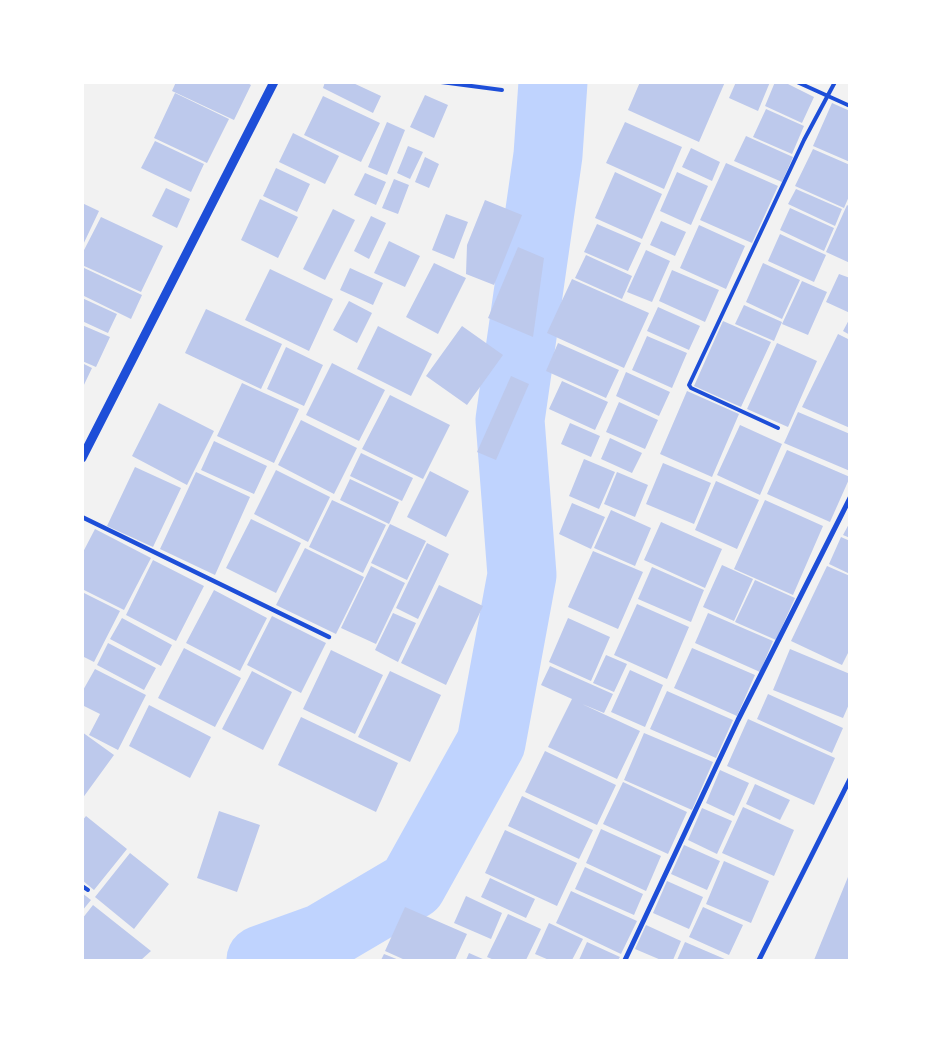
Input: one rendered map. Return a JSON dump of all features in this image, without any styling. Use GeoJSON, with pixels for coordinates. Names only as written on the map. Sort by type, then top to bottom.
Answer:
{"type":"FeatureCollection","features":[{"type":"Feature","properties":{"kind":"street"},"geometry":{"type":"LineString","coordinates":[[82,458],[274,82]]}},
{"type":"Feature","properties":{"kind":"street"},"geometry":{"type":"LineString","coordinates":[[625,960],[738,720],[850,498]]}},
{"type":"Feature","properties":{"kind":"street"},"geometry":{"type":"LineString","coordinates":[[82,517],[329,637]]}},
{"type":"Feature","properties":{"kind":"street"},"geometry":{"type":"LineString","coordinates":[[759,960],[850,779]]}},
{"type":"Feature","properties":{"kind":"lane"},"geometry":{"type":"LineString","coordinates":[[441,82],[502,90]]}},
{"type":"Feature","properties":{"kind":"lane"},"geometry":{"type":"LineString","coordinates":[[797,82],[850,106]]}},
{"type":"Feature","properties":{"kind":"lane"},"geometry":{"type":"LineString","coordinates":[[778,428],[691,388],[689,385],[804,140],[835,82]]}},
{"type":"Feature","properties":{"kind":"lane"},"geometry":{"type":"LineString","coordinates":[[82,886],[88,890]]}},
{"type":"Feature","properties":{"kind":"building"},"geometry":{"type":"Polygon","coordinates":[[[176,82],[246,82],[251,85],[234,120],[172,91],[176,82]]]}},
{"type":"Feature","properties":{"kind":"building"},"geometry":{"type":"Polygon","coordinates":[[[325,82],[351,82],[381,96],[373,113],[323,88],[325,82]]]}},
{"type":"Feature","properties":{"kind":"building"},"geometry":{"type":"Polygon","coordinates":[[[640,82],[725,82],[699,142],[628,110],[640,82]]]}},
{"type":"Feature","properties":{"kind":"building"},"geometry":{"type":"Polygon","coordinates":[[[736,82],[770,82],[758,111],[729,98],[736,82]]]}},
{"type":"Feature","properties":{"kind":"building"},"geometry":{"type":"Polygon","coordinates":[[[775,82],[784,82],[814,97],[802,123],[765,106],[775,82]]]}},
{"type":"Feature","properties":{"kind":"building"},"geometry":{"type":"Polygon","coordinates":[[[175,93],[229,119],[207,163],[154,138],[175,93]]]}},
{"type":"Feature","properties":{"kind":"building"},"geometry":{"type":"Polygon","coordinates":[[[425,95],[448,105],[434,138],[410,127],[425,95]]]}},
{"type":"Feature","properties":{"kind":"building"},"geometry":{"type":"Polygon","coordinates":[[[323,96],[380,123],[361,162],[304,135],[323,96]]]}},
{"type":"Feature","properties":{"kind":"building"},"geometry":{"type":"Polygon","coordinates":[[[832,103],[850,111],[850,162],[813,146],[832,103]]]}},
{"type":"Feature","properties":{"kind":"building"},"geometry":{"type":"Polygon","coordinates":[[[766,109],[804,126],[792,154],[753,137],[766,109]]]}},
{"type":"Feature","properties":{"kind":"building"},"geometry":{"type":"Polygon","coordinates":[[[387,122],[405,130],[387,175],[368,167],[387,122]]]}},
{"type":"Feature","properties":{"kind":"building"},"geometry":{"type":"Polygon","coordinates":[[[625,122],[682,147],[664,189],[606,163],[625,122]]]}},
{"type":"Feature","properties":{"kind":"building"},"geometry":{"type":"Polygon","coordinates":[[[293,133],[339,156],[325,184],[279,162],[293,133]]]}},
{"type":"Feature","properties":{"kind":"building"},"geometry":{"type":"Polygon","coordinates":[[[746,136],[793,157],[782,182],[734,161],[746,136]]]}},
{"type":"Feature","properties":{"kind":"building"},"geometry":{"type":"Polygon","coordinates":[[[155,141],[204,164],[191,192],[141,168],[155,141]]]}},
{"type":"Feature","properties":{"kind":"building"},"geometry":{"type":"Polygon","coordinates":[[[408,146],[423,152],[410,179],[397,173],[408,146]]]}},
{"type":"Feature","properties":{"kind":"building"},"geometry":{"type":"Polygon","coordinates":[[[691,148],[720,162],[712,181],[682,167],[691,148]]]}},
{"type":"Feature","properties":{"kind":"building"},"geometry":{"type":"Polygon","coordinates":[[[813,149],[850,165],[850,194],[844,208],[795,186],[813,149]]]}},
{"type":"Feature","properties":{"kind":"building"},"geometry":{"type":"Polygon","coordinates":[[[425,157],[439,164],[429,188],[415,182],[425,157]]]}},
{"type":"Feature","properties":{"kind":"building"},"geometry":{"type":"Polygon","coordinates":[[[726,163],[778,186],[752,243],[700,220],[726,163]]]}},
{"type":"Feature","properties":{"kind":"building"},"geometry":{"type":"Polygon","coordinates":[[[276,168],[310,184],[297,212],[263,196],[276,168]]]}},
{"type":"Feature","properties":{"kind":"building"},"geometry":{"type":"Polygon","coordinates":[[[615,172],[662,194],[642,239],[595,218],[615,172]]]}},
{"type":"Feature","properties":{"kind":"building"},"geometry":{"type":"Polygon","coordinates":[[[677,172],[708,186],[691,225],[660,211],[677,172]]]}},
{"type":"Feature","properties":{"kind":"building"},"geometry":{"type":"Polygon","coordinates":[[[365,173],[386,182],[376,205],[354,195],[365,173]]]}},
{"type":"Feature","properties":{"kind":"building"},"geometry":{"type":"Polygon","coordinates":[[[394,179],[409,185],[398,214],[382,208],[394,179]]]}},
{"type":"Feature","properties":{"kind":"building"},"geometry":{"type":"Polygon","coordinates":[[[166,188],[190,199],[177,228],[152,216],[166,188]]]}},
{"type":"Feature","properties":{"kind":"building"},"geometry":{"type":"Polygon","coordinates":[[[796,189],[842,209],[835,226],[788,204],[796,189]]]}},
{"type":"Feature","properties":{"kind":"building"},"geometry":{"type":"Polygon","coordinates":[[[260,199],[298,217],[278,258],[241,240],[260,199]]]}},
{"type":"Feature","properties":{"kind":"building"},"geometry":{"type":"Polygon","coordinates":[[[485,200],[522,215],[494,285],[466,274],[467,245],[485,200]]]}},
{"type":"Feature","properties":{"kind":"building"},"geometry":{"type":"Polygon","coordinates":[[[82,203],[99,211],[82,247],[82,203]]]}},
{"type":"Feature","properties":{"kind":"building"},"geometry":{"type":"Polygon","coordinates":[[[847,205],[850,207],[850,263],[826,252],[847,205]]]}},
{"type":"Feature","properties":{"kind":"building"},"geometry":{"type":"Polygon","coordinates":[[[790,208],[834,228],[824,251],[780,230],[790,208]]]}},
{"type":"Feature","properties":{"kind":"building"},"geometry":{"type":"Polygon","coordinates":[[[333,209],[355,220],[325,280],[303,269],[333,209]]]}},
{"type":"Feature","properties":{"kind":"building"},"geometry":{"type":"Polygon","coordinates":[[[446,214],[468,222],[454,259],[432,250],[446,214]]]}},
{"type":"Feature","properties":{"kind":"building"},"geometry":{"type":"Polygon","coordinates":[[[371,216],[386,223],[369,259],[354,251],[371,216]]]}},
{"type":"Feature","properties":{"kind":"building"},"geometry":{"type":"Polygon","coordinates":[[[101,217],[163,246],[141,292],[82,265],[82,254],[101,217]]]}},
{"type":"Feature","properties":{"kind":"building"},"geometry":{"type":"Polygon","coordinates":[[[661,221],[686,232],[675,256],[650,245],[661,221]]]}},
{"type":"Feature","properties":{"kind":"building"},"geometry":{"type":"Polygon","coordinates":[[[597,224],[641,243],[628,271],[584,252],[597,224]]]}},
{"type":"Feature","properties":{"kind":"building"},"geometry":{"type":"Polygon","coordinates":[[[699,225],[745,246],[726,289],[680,268],[699,225]]]}},
{"type":"Feature","properties":{"kind":"building"},"geometry":{"type":"Polygon","coordinates":[[[780,234],[826,255],[814,282],[768,261],[780,234]]]}},
{"type":"Feature","properties":{"kind":"building"},"geometry":{"type":"Polygon","coordinates":[[[389,241],[420,256],[405,287],[374,273],[389,241]]]}},
{"type":"Feature","properties":{"kind":"building"},"geometry":{"type":"Polygon","coordinates":[[[518,247],[544,258],[533,337],[488,318],[518,247]]]}},
{"type":"Feature","properties":{"kind":"building"},"geometry":{"type":"Polygon","coordinates":[[[646,250],[670,261],[652,302],[627,292],[646,250]]]}},
{"type":"Feature","properties":{"kind":"building"},"geometry":{"type":"Polygon","coordinates":[[[586,255],[632,276],[622,299],[575,278],[586,255]]]}},
{"type":"Feature","properties":{"kind":"building"},"geometry":{"type":"Polygon","coordinates":[[[434,263],[466,278],[438,334],[406,317],[434,263]]]}},
{"type":"Feature","properties":{"kind":"building"},"geometry":{"type":"Polygon","coordinates":[[[763,263],[800,280],[782,319],[746,302],[763,263]]]}},
{"type":"Feature","properties":{"kind":"building"},"geometry":{"type":"Polygon","coordinates":[[[82,267],[142,295],[131,319],[82,295],[82,267]]]}},
{"type":"Feature","properties":{"kind":"building"},"geometry":{"type":"Polygon","coordinates":[[[350,268],[383,283],[373,305],[340,290],[350,268]]]}},
{"type":"Feature","properties":{"kind":"building"},"geometry":{"type":"Polygon","coordinates":[[[270,269],[333,299],[309,351],[245,320],[270,269]]]}},
{"type":"Feature","properties":{"kind":"building"},"geometry":{"type":"Polygon","coordinates":[[[672,270],[719,290],[705,322],[659,301],[672,270]]]}},
{"type":"Feature","properties":{"kind":"building"},"geometry":{"type":"Polygon","coordinates":[[[839,274],[850,278],[850,313],[826,302],[839,274]]]}},
{"type":"Feature","properties":{"kind":"building"},"geometry":{"type":"Polygon","coordinates":[[[572,279],[649,313],[624,368],[547,333],[572,279]]]}},
{"type":"Feature","properties":{"kind":"building"},"geometry":{"type":"Polygon","coordinates":[[[802,281],[827,292],[808,335],[782,324],[802,281]]]}},
{"type":"Feature","properties":{"kind":"building"},"geometry":{"type":"Polygon","coordinates":[[[82,298],[117,314],[108,333],[82,321],[82,298]]]}},
{"type":"Feature","properties":{"kind":"building"},"geometry":{"type":"Polygon","coordinates":[[[349,301],[372,313],[357,343],[333,330],[349,301]]]}},
{"type":"Feature","properties":{"kind":"building"},"geometry":{"type":"Polygon","coordinates":[[[744,305],[782,322],[774,341],[735,324],[744,305]]]}},
{"type":"Feature","properties":{"kind":"building"},"geometry":{"type":"Polygon","coordinates":[[[658,307],[700,326],[689,350],[647,331],[658,307]]]}},
{"type":"Feature","properties":{"kind":"building"},"geometry":{"type":"Polygon","coordinates":[[[206,309],[282,344],[261,389],[185,353],[206,309]]]}},
{"type":"Feature","properties":{"kind":"building"},"geometry":{"type":"Polygon","coordinates":[[[850,318],[850,335],[843,331],[850,318]]]}},
{"type":"Feature","properties":{"kind":"building"},"geometry":{"type":"Polygon","coordinates":[[[723,321],[771,342],[741,407],[694,386],[723,321]]]}},
{"type":"Feature","properties":{"kind":"building"},"geometry":{"type":"Polygon","coordinates":[[[82,325],[110,337],[96,367],[82,361],[82,325]]]}},
{"type":"Feature","properties":{"kind":"building"},"geometry":{"type":"Polygon","coordinates":[[[378,326],[432,354],[411,396],[357,369],[378,326]]]}},
{"type":"Feature","properties":{"kind":"building"},"geometry":{"type":"Polygon","coordinates":[[[462,326],[503,355],[467,405],[426,376],[462,326]]]}},
{"type":"Feature","properties":{"kind":"building"},"geometry":{"type":"Polygon","coordinates":[[[838,334],[850,340],[850,428],[802,407],[838,334]]]}},
{"type":"Feature","properties":{"kind":"building"},"geometry":{"type":"Polygon","coordinates":[[[647,336],[687,353],[672,388],[632,370],[647,336]]]}},
{"type":"Feature","properties":{"kind":"building"},"geometry":{"type":"Polygon","coordinates":[[[558,343],[619,370],[606,398],[546,371],[558,343]]]}},
{"type":"Feature","properties":{"kind":"building"},"geometry":{"type":"Polygon","coordinates":[[[777,343],[817,361],[788,427],[747,409],[777,343]]]}},
{"type":"Feature","properties":{"kind":"building"},"geometry":{"type":"Polygon","coordinates":[[[286,347],[323,365],[304,406],[267,389],[286,347]]]}},
{"type":"Feature","properties":{"kind":"building"},"geometry":{"type":"Polygon","coordinates":[[[82,363],[92,368],[82,389],[82,363]]]}},
{"type":"Feature","properties":{"kind":"building"},"geometry":{"type":"Polygon","coordinates":[[[332,363],[385,390],[359,441],[306,415],[332,363]]]}},
{"type":"Feature","properties":{"kind":"building"},"geometry":{"type":"Polygon","coordinates":[[[626,372],[670,392],[659,416],[616,396],[626,372]]]}},
{"type":"Feature","properties":{"kind":"building"},"geometry":{"type":"Polygon","coordinates":[[[511,376],[529,384],[496,460],[477,452],[511,376]]]}},
{"type":"Feature","properties":{"kind":"building"},"geometry":{"type":"Polygon","coordinates":[[[562,381],[608,402],[595,430],[549,409],[562,381]]]}},
{"type":"Feature","properties":{"kind":"building"},"geometry":{"type":"Polygon","coordinates":[[[242,383],[299,409],[274,463],[217,436],[242,383]]]}},
{"type":"Feature","properties":{"kind":"building"},"geometry":{"type":"Polygon","coordinates":[[[687,391],[739,414],[712,477],[660,454],[687,391]]]}},
{"type":"Feature","properties":{"kind":"building"},"geometry":{"type":"Polygon","coordinates":[[[390,395],[450,425],[423,479],[362,449],[390,395]]]}},
{"type":"Feature","properties":{"kind":"building"},"geometry":{"type":"Polygon","coordinates":[[[619,402],[658,420],[645,449],[606,432],[619,402]]]}},
{"type":"Feature","properties":{"kind":"building"},"geometry":{"type":"Polygon","coordinates":[[[159,403],[214,431],[187,485],[132,456],[159,403]]]}},
{"type":"Feature","properties":{"kind":"building"},"geometry":{"type":"Polygon","coordinates":[[[798,412],[850,434],[850,471],[784,443],[798,412]]]}},
{"type":"Feature","properties":{"kind":"building"},"geometry":{"type":"Polygon","coordinates":[[[301,420],[357,448],[334,494],[278,465],[301,420]]]}},
{"type":"Feature","properties":{"kind":"building"},"geometry":{"type":"Polygon","coordinates":[[[570,423],[600,436],[591,457],[561,444],[570,423]]]}},
{"type":"Feature","properties":{"kind":"building"},"geometry":{"type":"Polygon","coordinates":[[[740,425],[782,444],[760,495],[717,475],[740,425]]]}},
{"type":"Feature","properties":{"kind":"building"},"geometry":{"type":"Polygon","coordinates":[[[610,438],[642,453],[632,473],[601,459],[610,438]]]}},
{"type":"Feature","properties":{"kind":"building"},"geometry":{"type":"Polygon","coordinates":[[[214,441],[267,466],[254,494],[201,470],[214,441]]]}},
{"type":"Feature","properties":{"kind":"building"},"geometry":{"type":"Polygon","coordinates":[[[787,450],[850,477],[830,522],[767,494],[787,450]]]}},
{"type":"Feature","properties":{"kind":"building"},"geometry":{"type":"Polygon","coordinates":[[[361,453],[413,478],[402,501],[350,476],[361,453]]]}},
{"type":"Feature","properties":{"kind":"building"},"geometry":{"type":"Polygon","coordinates":[[[584,459],[615,472],[599,509],[569,496],[584,459]]]}},
{"type":"Feature","properties":{"kind":"building"},"geometry":{"type":"Polygon","coordinates":[[[663,463],[711,483],[694,524],[646,504],[663,463]]]}},
{"type":"Feature","properties":{"kind":"building"},"geometry":{"type":"Polygon","coordinates":[[[135,467],[181,488],[153,547],[107,526],[135,467]]]}},
{"type":"Feature","properties":{"kind":"building"},"geometry":{"type":"Polygon","coordinates":[[[276,470],[330,497],[308,542],[254,514],[276,470]]]}},
{"type":"Feature","properties":{"kind":"building"},"geometry":{"type":"Polygon","coordinates":[[[430,471],[469,491],[446,537],[407,517],[430,471]]]}},
{"type":"Feature","properties":{"kind":"building"},"geometry":{"type":"Polygon","coordinates":[[[196,472],[250,497],[215,575],[160,549],[196,472]]]}},
{"type":"Feature","properties":{"kind":"building"},"geometry":{"type":"Polygon","coordinates":[[[617,472],[648,485],[635,517],[604,504],[617,472]]]}},
{"type":"Feature","properties":{"kind":"building"},"geometry":{"type":"Polygon","coordinates":[[[350,479],[399,502],[389,524],[340,500],[350,479]]]}},
{"type":"Feature","properties":{"kind":"building"},"geometry":{"type":"Polygon","coordinates":[[[716,481],[759,500],[737,549],[695,530],[716,481]]]}},
{"type":"Feature","properties":{"kind":"building"},"geometry":{"type":"Polygon","coordinates":[[[332,500],[386,525],[363,573],[309,547],[332,500]]]}},
{"type":"Feature","properties":{"kind":"building"},"geometry":{"type":"Polygon","coordinates":[[[765,500],[823,526],[793,595],[734,569],[765,500]]]}},
{"type":"Feature","properties":{"kind":"building"},"geometry":{"type":"Polygon","coordinates":[[[572,503],[605,517],[591,549],[559,534],[572,503]]]}},
{"type":"Feature","properties":{"kind":"building"},"geometry":{"type":"Polygon","coordinates":[[[611,510],[651,528],[635,566],[594,548],[611,510]]]}},
{"type":"Feature","properties":{"kind":"building"},"geometry":{"type":"Polygon","coordinates":[[[251,519],[301,543],[276,593],[226,568],[251,519]]]}},
{"type":"Feature","properties":{"kind":"building"},"geometry":{"type":"Polygon","coordinates":[[[661,522],[722,549],[705,588],[644,560],[661,522]]]}},
{"type":"Feature","properties":{"kind":"building"},"geometry":{"type":"Polygon","coordinates":[[[850,522],[850,538],[843,535],[850,522]]]}},
{"type":"Feature","properties":{"kind":"building"},"geometry":{"type":"Polygon","coordinates":[[[390,524],[426,541],[407,580],[371,563],[390,524]]]}},
{"type":"Feature","properties":{"kind":"building"},"geometry":{"type":"Polygon","coordinates":[[[95,529],[151,558],[124,610],[82,589],[82,554],[95,529]]]}},
{"type":"Feature","properties":{"kind":"building"},"geometry":{"type":"Polygon","coordinates":[[[841,537],[850,541],[850,574],[829,564],[841,537]]]}},
{"type":"Feature","properties":{"kind":"building"},"geometry":{"type":"Polygon","coordinates":[[[427,543],[449,554],[418,619],[396,608],[427,543]]]}},
{"type":"Feature","properties":{"kind":"building"},"geometry":{"type":"Polygon","coordinates":[[[305,548],[364,577],[336,634],[276,605],[305,548]]]}},
{"type":"Feature","properties":{"kind":"building"},"geometry":{"type":"Polygon","coordinates":[[[593,551],[643,572],[618,629],[568,607],[593,551]]]}},
{"type":"Feature","properties":{"kind":"building"},"geometry":{"type":"Polygon","coordinates":[[[153,560],[204,586],[176,641],[126,615],[153,560]]]}},
{"type":"Feature","properties":{"kind":"building"},"geometry":{"type":"Polygon","coordinates":[[[722,565],[753,579],[734,621],[703,607],[722,565]]]}},
{"type":"Feature","properties":{"kind":"building"},"geometry":{"type":"Polygon","coordinates":[[[371,566],[405,583],[376,644],[341,628],[371,566]]]}},
{"type":"Feature","properties":{"kind":"building"},"geometry":{"type":"Polygon","coordinates":[[[827,566],[850,576],[850,649],[842,665],[791,641],[827,566]]]}},
{"type":"Feature","properties":{"kind":"building"},"geometry":{"type":"Polygon","coordinates":[[[652,567],[704,590],[691,622],[638,599],[652,567]]]}},
{"type":"Feature","properties":{"kind":"building"},"geometry":{"type":"Polygon","coordinates":[[[755,580],[795,598],[776,640],[735,622],[755,580]]]}},
{"type":"Feature","properties":{"kind":"building"},"geometry":{"type":"Polygon","coordinates":[[[439,585],[483,606],[446,685],[401,663],[439,585]]]}},
{"type":"Feature","properties":{"kind":"building"},"geometry":{"type":"Polygon","coordinates":[[[214,590],[267,618],[240,671],[186,643],[214,590]]]}},
{"type":"Feature","properties":{"kind":"building"},"geometry":{"type":"Polygon","coordinates":[[[82,592],[120,611],[94,662],[82,656],[82,592]]]}},
{"type":"Feature","properties":{"kind":"building"},"geometry":{"type":"Polygon","coordinates":[[[637,604],[689,627],[667,679],[614,655],[637,604]]]}},
{"type":"Feature","properties":{"kind":"building"},"geometry":{"type":"Polygon","coordinates":[[[393,613],[416,623],[398,662],[375,650],[393,613]]]}},
{"type":"Feature","properties":{"kind":"building"},"geometry":{"type":"Polygon","coordinates":[[[708,613],[773,641],[760,672],[695,643],[708,613]]]}},
{"type":"Feature","properties":{"kind":"building"},"geometry":{"type":"Polygon","coordinates":[[[272,616],[326,643],[301,693],[247,665],[272,616]]]}},
{"type":"Feature","properties":{"kind":"building"},"geometry":{"type":"Polygon","coordinates":[[[122,618],[172,645],[161,666],[110,639],[122,618]]]}},
{"type":"Feature","properties":{"kind":"building"},"geometry":{"type":"Polygon","coordinates":[[[568,618],[610,637],[591,681],[549,662],[568,618]]]}},
{"type":"Feature","properties":{"kind":"building"},"geometry":{"type":"Polygon","coordinates":[[[108,643],[156,668],[144,690],[97,665],[108,643]]]}},
{"type":"Feature","properties":{"kind":"building"},"geometry":{"type":"Polygon","coordinates":[[[184,648],[241,678],[215,727],[158,698],[184,648]]]}},
{"type":"Feature","properties":{"kind":"building"},"geometry":{"type":"Polygon","coordinates":[[[692,648],[755,675],[737,716],[674,688],[692,648]]]}},
{"type":"Feature","properties":{"kind":"building"},"geometry":{"type":"Polygon","coordinates":[[[790,649],[850,674],[850,702],[843,718],[773,690],[790,649]]]}},
{"type":"Feature","properties":{"kind":"building"},"geometry":{"type":"Polygon","coordinates":[[[331,650],[383,675],[355,734],[303,709],[331,650]]]}},
{"type":"Feature","properties":{"kind":"building"},"geometry":{"type":"Polygon","coordinates":[[[606,655],[627,664],[614,692],[593,683],[606,655]]]}},
{"type":"Feature","properties":{"kind":"building"},"geometry":{"type":"Polygon","coordinates":[[[550,666],[613,694],[604,713],[582,704],[640,731],[617,779],[548,747],[572,699],[541,685],[550,666]]]}},
{"type":"Feature","properties":{"kind":"building"},"geometry":{"type":"Polygon","coordinates":[[[95,669],[146,695],[118,750],[89,735],[100,714],[82,705],[82,692],[95,669]]]}},
{"type":"Feature","properties":{"kind":"building"},"geometry":{"type":"Polygon","coordinates":[[[630,670],[663,685],[645,727],[611,712],[630,670]]]}},
{"type":"Feature","properties":{"kind":"building"},"geometry":{"type":"Polygon","coordinates":[[[252,671],[292,692],[263,750],[222,729],[252,671]]]}},
{"type":"Feature","properties":{"kind":"building"},"geometry":{"type":"Polygon","coordinates":[[[390,671],[441,695],[410,762],[358,737],[390,671]]]}},
{"type":"Feature","properties":{"kind":"building"},"geometry":{"type":"Polygon","coordinates":[[[667,691],[733,720],[716,758],[650,729],[667,691]]]}},
{"type":"Feature","properties":{"kind":"building"},"geometry":{"type":"Polygon","coordinates":[[[768,694],[843,728],[832,753],[757,719],[768,694]]]}},
{"type":"Feature","properties":{"kind":"building"},"geometry":{"type":"Polygon","coordinates":[[[149,705],[211,737],[190,778],[129,746],[149,705]]]}},
{"type":"Feature","properties":{"kind":"building"},"geometry":{"type":"Polygon","coordinates":[[[301,717],[398,763],[376,812],[278,765],[301,717]]]}},
{"type":"Feature","properties":{"kind":"building"},"geometry":{"type":"Polygon","coordinates":[[[748,719],[835,758],[814,805],[727,766],[748,719]]]}},
{"type":"Feature","properties":{"kind":"building"},"geometry":{"type":"Polygon","coordinates":[[[82,732],[114,755],[82,799],[82,732]]]}},
{"type":"Feature","properties":{"kind":"building"},"geometry":{"type":"Polygon","coordinates":[[[644,733],[713,762],[692,810],[624,780],[644,733]]]}},
{"type":"Feature","properties":{"kind":"building"},"geometry":{"type":"Polygon","coordinates":[[[545,751],[616,785],[597,825],[525,792],[545,751]]]}},
{"type":"Feature","properties":{"kind":"building"},"geometry":{"type":"Polygon","coordinates":[[[720,770],[749,783],[734,816],[706,803],[720,770]]]}},
{"type":"Feature","properties":{"kind":"building"},"geometry":{"type":"Polygon","coordinates":[[[623,782],[687,812],[668,854],[603,824],[623,782]]]}},
{"type":"Feature","properties":{"kind":"building"},"geometry":{"type":"Polygon","coordinates":[[[755,784],[790,800],[780,820],[746,804],[755,784]]]}},
{"type":"Feature","properties":{"kind":"building"},"geometry":{"type":"Polygon","coordinates":[[[522,796],[593,830],[579,859],[508,826],[522,796]]]}},
{"type":"Feature","properties":{"kind":"building"},"geometry":{"type":"Polygon","coordinates":[[[743,807],[794,830],[774,876],[722,853],[743,807]]]}},
{"type":"Feature","properties":{"kind":"building"},"geometry":{"type":"Polygon","coordinates":[[[702,808],[732,821],[717,854],[688,840],[702,808]]]}},
{"type":"Feature","properties":{"kind":"building"},"geometry":{"type":"Polygon","coordinates":[[[219,811],[260,825],[237,892],[197,878],[219,811]]]}},
{"type":"Feature","properties":{"kind":"building"},"geometry":{"type":"Polygon","coordinates":[[[86,816],[127,849],[94,890],[82,880],[82,821],[86,816]]]}},
{"type":"Feature","properties":{"kind":"building"},"geometry":{"type":"Polygon","coordinates":[[[601,829],[661,856],[646,891],[586,863],[601,829]]]}},
{"type":"Feature","properties":{"kind":"building"},"geometry":{"type":"Polygon","coordinates":[[[505,830],[577,863],[557,906],[485,873],[505,830]]]}},
{"type":"Feature","properties":{"kind":"building"},"geometry":{"type":"Polygon","coordinates":[[[684,845],[720,861],[707,890],[671,874],[684,845]]]}},
{"type":"Feature","properties":{"kind":"building"},"geometry":{"type":"Polygon","coordinates":[[[130,853],[169,884],[134,929],[95,897],[130,853]]]}},
{"type":"Feature","properties":{"kind":"building"},"geometry":{"type":"Polygon","coordinates":[[[724,861],[769,881],[751,923],[706,904],[724,861]]]}},
{"type":"Feature","properties":{"kind":"building"},"geometry":{"type":"Polygon","coordinates":[[[585,867],[643,894],[634,915],[575,889],[585,867]]]}},
{"type":"Feature","properties":{"kind":"building"},"geometry":{"type":"Polygon","coordinates":[[[848,877],[850,960],[814,960],[848,877]]]}},
{"type":"Feature","properties":{"kind":"building"},"geometry":{"type":"Polygon","coordinates":[[[490,878],[535,899],[526,918],[481,897],[490,878]]]}},
{"type":"Feature","properties":{"kind":"building"},"geometry":{"type":"Polygon","coordinates":[[[667,881],[703,897],[689,929],[653,913],[667,881]]]}},
{"type":"Feature","properties":{"kind":"building"},"geometry":{"type":"Polygon","coordinates":[[[571,891],[637,921],[621,954],[556,923],[571,891]]]}},
{"type":"Feature","properties":{"kind":"building"},"geometry":{"type":"Polygon","coordinates":[[[82,893],[91,900],[82,911],[82,893]]]}},
{"type":"Feature","properties":{"kind":"building"},"geometry":{"type":"Polygon","coordinates":[[[466,896],[502,913],[491,939],[454,923],[466,896]]]}},
{"type":"Feature","properties":{"kind":"building"},"geometry":{"type":"Polygon","coordinates":[[[93,905],[151,951],[141,960],[82,960],[82,919],[93,905]]]}},
{"type":"Feature","properties":{"kind":"building"},"geometry":{"type":"Polygon","coordinates":[[[405,907],[467,934],[455,960],[405,960],[385,951],[405,907]]]}},
{"type":"Feature","properties":{"kind":"building"},"geometry":{"type":"Polygon","coordinates":[[[703,907],[743,925],[729,955],[689,937],[703,907]]]}},
{"type":"Feature","properties":{"kind":"building"},"geometry":{"type":"Polygon","coordinates":[[[508,914],[541,929],[526,960],[494,960],[487,957],[508,914]]]}},
{"type":"Feature","properties":{"kind":"building"},"geometry":{"type":"Polygon","coordinates":[[[549,923],[583,939],[572,960],[549,960],[535,954],[549,923]]]}},
{"type":"Feature","properties":{"kind":"building"},"geometry":{"type":"Polygon","coordinates":[[[646,925],[681,941],[673,960],[661,960],[635,949],[646,925]]]}},
{"type":"Feature","properties":{"kind":"building"},"geometry":{"type":"Polygon","coordinates":[[[587,942],[620,957],[618,960],[579,960],[587,942]]]}},
{"type":"Feature","properties":{"kind":"building"},"geometry":{"type":"Polygon","coordinates":[[[685,942],[727,960],[677,960],[685,942]]]}},
{"type":"Feature","properties":{"kind":"building"},"geometry":{"type":"Polygon","coordinates":[[[469,953],[485,960],[466,960],[469,953]]]}},
{"type":"Feature","properties":{"kind":"building"},"geometry":{"type":"Polygon","coordinates":[[[384,954],[399,960],[381,960],[384,954]]]}},
{"type":"Feature","properties":{"kind":"waterway"},"geometry":{"type":"LineString","coordinates":[[261,960],[322,938],[412,885],[491,743],[522,575],[510,420],[548,155],[553,82]]}}]}
